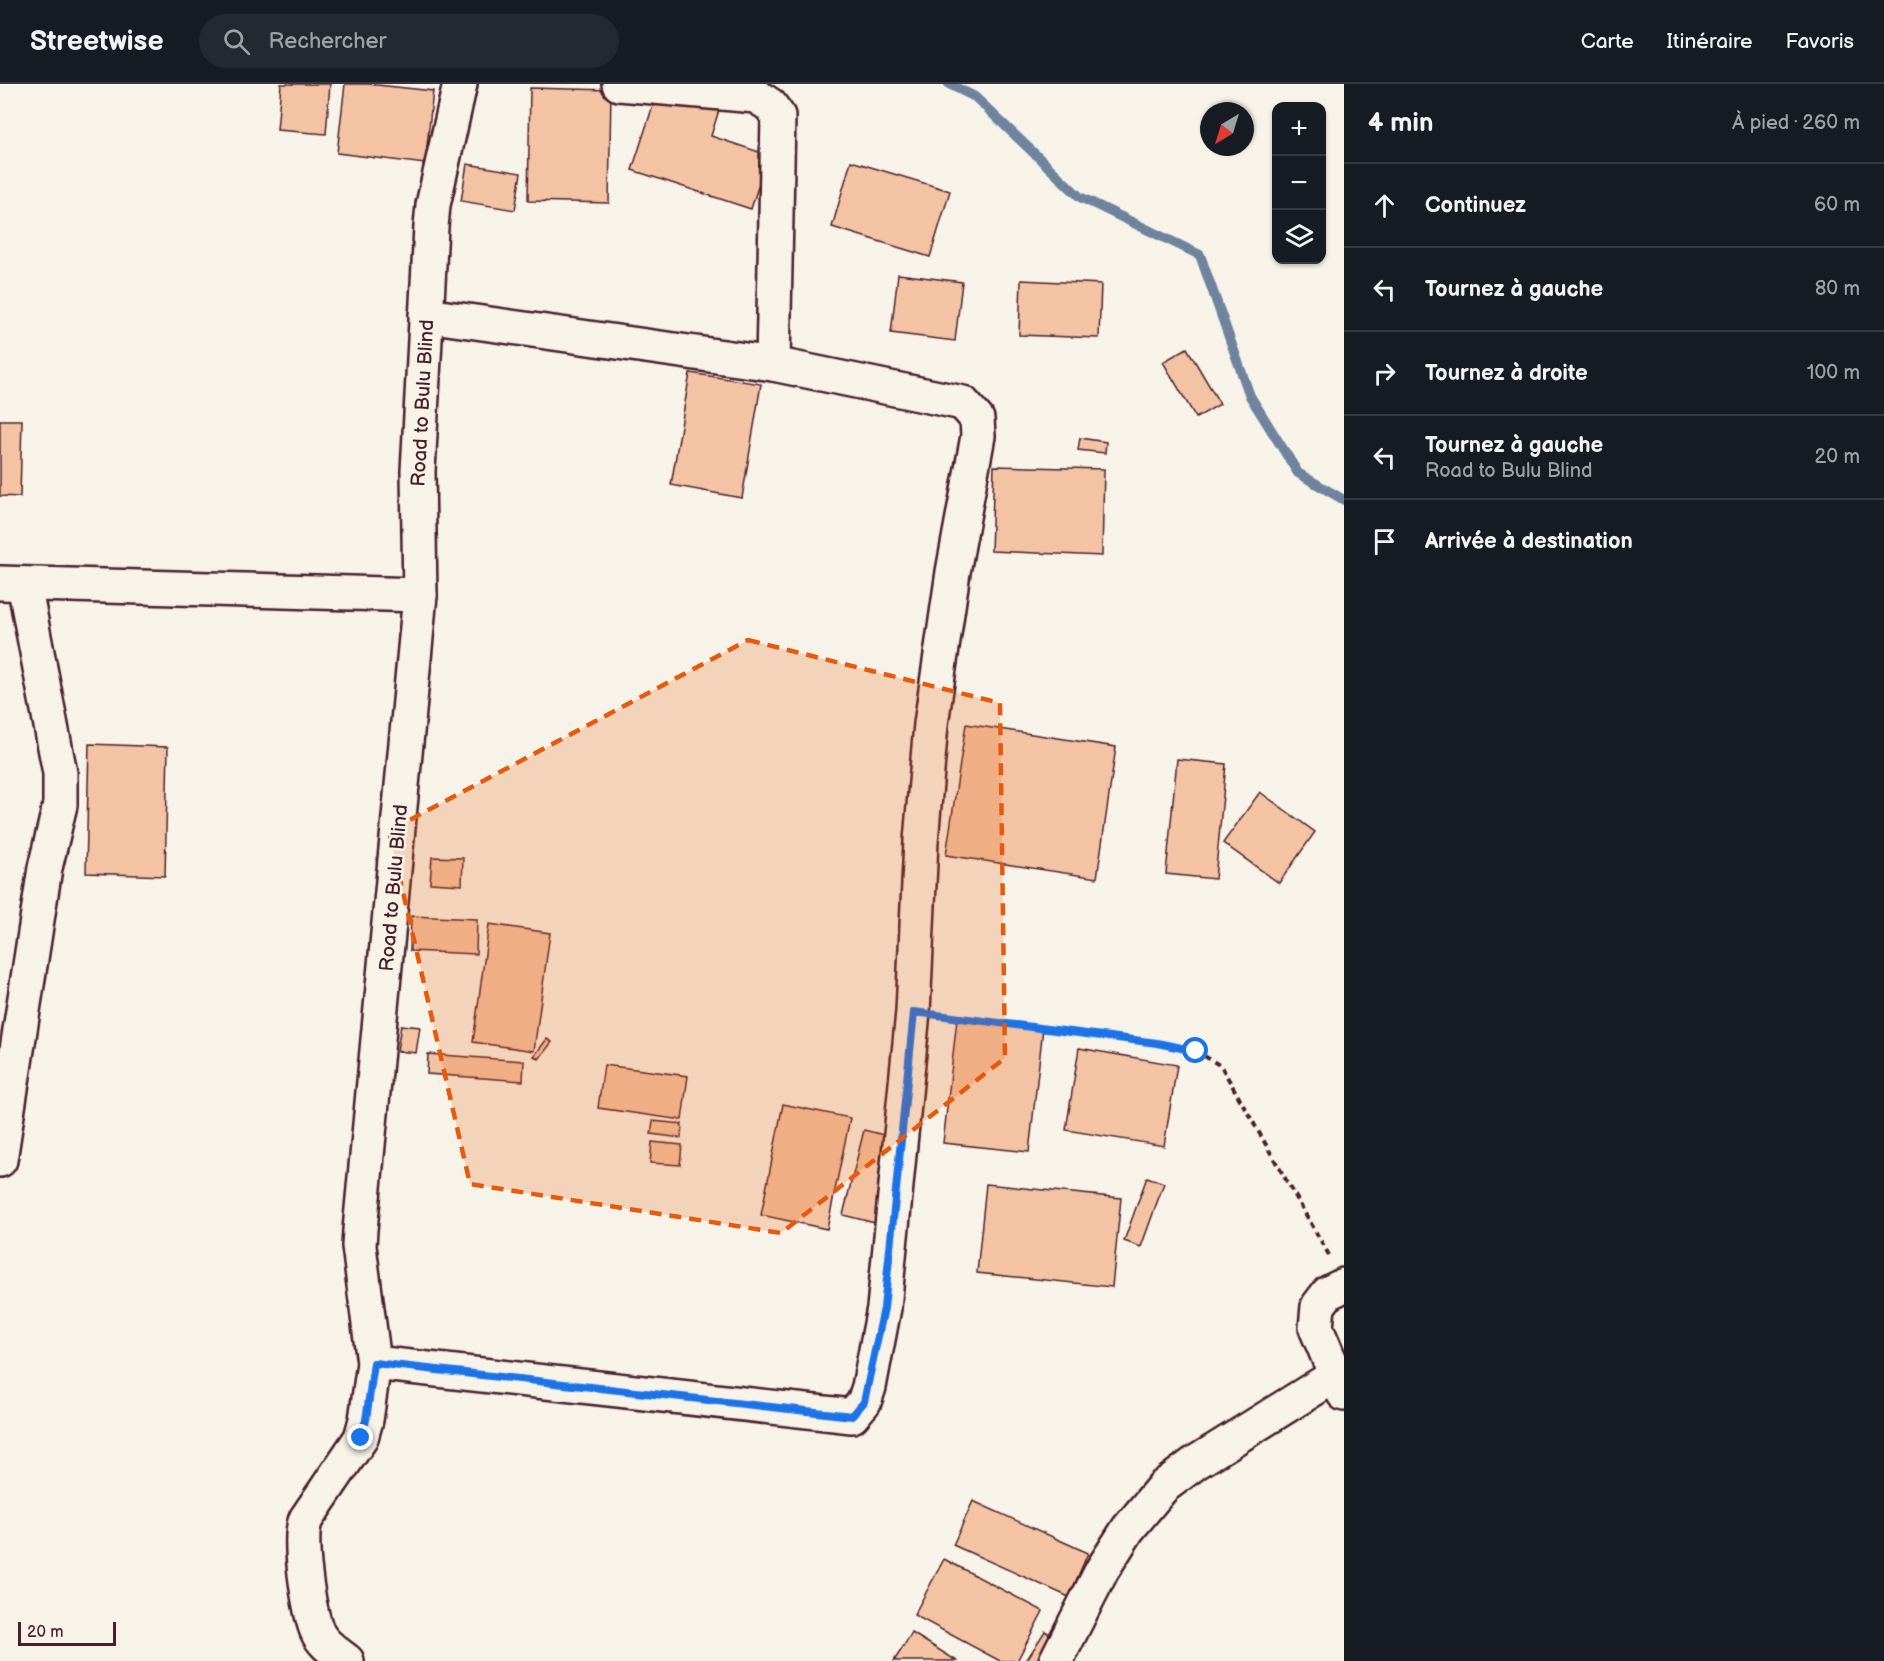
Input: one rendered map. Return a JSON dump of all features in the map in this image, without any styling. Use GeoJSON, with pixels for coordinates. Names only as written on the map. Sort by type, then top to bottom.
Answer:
{"type":"FeatureCollection","features":[{"type":"Feature","properties":{"kind":"street","name":"Road to Bulu Blind"},"geometry":{"type":"LineString","coordinates":[[347,1661],[324,1642],[317,1632],[306,1581],[303,1528],[306,1519],[361,1438],[366,1420],[374,1363],[359,1246],[360,1230],[420,595],[418,471],[433,206],[460,84]]}},
{"type":"Feature","properties":{"kind":"street"},"geometry":{"type":"LineString","coordinates":[[619,84],[756,96],[770,105],[778,116],[773,364]]}},
{"type":"Feature","properties":{"kind":"street"},"geometry":{"type":"LineString","coordinates":[[374,1363],[852,1416],[864,1402],[884,1308],[914,1012],[921,841],[931,724],[953,572],[978,436],[977,419],[963,403],[773,364],[426,315]]}},
{"type":"Feature","properties":{"kind":"street"},"geometry":{"type":"LineString","coordinates":[[0,1160],[45,868],[60,805],[60,773],[12,583],[420,595]]}},
{"type":"Feature","properties":{"kind":"street"},"geometry":{"type":"LineString","coordinates":[[1056,1661],[1102,1570],[1128,1529],[1163,1487],[1195,1463],[1340,1385],[1316,1328],[1318,1306],[1328,1293],[1338,1273]]}},
{"type":"Feature","properties":{"kind":"path"},"geometry":{"type":"LineString","coordinates":[[914,1012],[1157,1043],[1196,1051],[1221,1066],[1338,1273]]}},
{"type":"Feature","properties":{"kind":"highlighted area"},"geometry":{"type":"Polygon","coordinates":[[[748,640],[1000,703],[1005,1058],[781,1233],[470,1184],[389,831],[748,640]]]}},
{"type":"Feature","properties":{"kind":"building"},"geometry":{"type":"Polygon","coordinates":[[[281,84],[330,84],[326,134],[277,130],[281,84]]]}},
{"type":"Feature","properties":{"kind":"building"},"geometry":{"type":"Polygon","coordinates":[[[345,84],[368,84],[433,91],[425,164],[337,153],[345,84]]]}},
{"type":"Feature","properties":{"kind":"building"},"geometry":{"type":"Polygon","coordinates":[[[660,84],[722,100],[711,136],[768,155],[751,209],[632,170],[660,84]]]}},
{"type":"Feature","properties":{"kind":"building"},"geometry":{"type":"Polygon","coordinates":[[[530,88],[611,90],[609,203],[528,201],[530,88]]]}},
{"type":"Feature","properties":{"kind":"building"},"geometry":{"type":"Polygon","coordinates":[[[851,161],[950,191],[930,257],[832,227],[851,161]]]}},
{"type":"Feature","properties":{"kind":"building"},"geometry":{"type":"Polygon","coordinates":[[[467,164],[521,173],[515,210],[461,201],[467,164]]]}},
{"type":"Feature","properties":{"kind":"building"},"geometry":{"type":"Polygon","coordinates":[[[898,274],[962,282],[955,341],[891,333],[898,274]]]}},
{"type":"Feature","properties":{"kind":"building"},"geometry":{"type":"Polygon","coordinates":[[[1021,280],[1101,284],[1099,338],[1019,335],[1021,280]]]}},
{"type":"Feature","properties":{"kind":"building"},"geometry":{"type":"Polygon","coordinates":[[[1187,348],[1220,404],[1196,418],[1163,362],[1187,348]]]}},
{"type":"Feature","properties":{"kind":"building"},"geometry":{"type":"Polygon","coordinates":[[[690,373],[761,384],[742,498],[671,485],[690,373]]]}},
{"type":"Feature","properties":{"kind":"building"},"geometry":{"type":"Polygon","coordinates":[[[0,420],[22,420],[20,497],[0,496],[0,420]]]}},
{"type":"Feature","properties":{"kind":"building"},"geometry":{"type":"Polygon","coordinates":[[[1080,438],[1106,442],[1105,453],[1078,450],[1080,438]]]}},
{"type":"Feature","properties":{"kind":"building"},"geometry":{"type":"Polygon","coordinates":[[[994,466],[1104,469],[1102,556],[991,551],[994,466]]]}},
{"type":"Feature","properties":{"kind":"building"},"geometry":{"type":"Polygon","coordinates":[[[966,724],[1116,747],[1097,878],[946,855],[966,724]]]}},
{"type":"Feature","properties":{"kind":"building"},"geometry":{"type":"Polygon","coordinates":[[[89,744],[168,747],[165,876],[86,873],[89,744]]]}},
{"type":"Feature","properties":{"kind":"building"},"geometry":{"type":"Polygon","coordinates":[[[1177,759],[1226,764],[1215,879],[1166,874],[1177,759]]]}},
{"type":"Feature","properties":{"kind":"building"},"geometry":{"type":"Polygon","coordinates":[[[1260,792],[1315,832],[1279,883],[1223,843],[1260,792]]]}},
{"type":"Feature","properties":{"kind":"building"},"geometry":{"type":"Polygon","coordinates":[[[432,857],[463,858],[462,885],[430,883],[432,857]]]}},
{"type":"Feature","properties":{"kind":"building"},"geometry":{"type":"Polygon","coordinates":[[[411,916],[477,919],[476,954],[410,951],[411,916]]]}},
{"type":"Feature","properties":{"kind":"building"},"geometry":{"type":"Polygon","coordinates":[[[489,924],[550,933],[534,1051],[473,1042],[489,924]]]}},
{"type":"Feature","properties":{"kind":"building"},"geometry":{"type":"Polygon","coordinates":[[[957,1019],[1043,1028],[1029,1152],[943,1143],[957,1019]]]}},
{"type":"Feature","properties":{"kind":"building"},"geometry":{"type":"Polygon","coordinates":[[[401,1025],[420,1027],[416,1053],[397,1051],[401,1025]]]}},
{"type":"Feature","properties":{"kind":"building"},"geometry":{"type":"Polygon","coordinates":[[[547,1039],[552,1042],[539,1059],[534,1056],[547,1039]]]}},
{"type":"Feature","properties":{"kind":"building"},"geometry":{"type":"Polygon","coordinates":[[[1079,1048],[1177,1065],[1164,1146],[1066,1130],[1079,1048]]]}},
{"type":"Feature","properties":{"kind":"building"},"geometry":{"type":"Polygon","coordinates":[[[428,1054],[524,1061],[523,1081],[427,1074],[428,1054]]]}},
{"type":"Feature","properties":{"kind":"building"},"geometry":{"type":"Polygon","coordinates":[[[604,1065],[688,1076],[682,1120],[598,1108],[604,1065]]]}},
{"type":"Feature","properties":{"kind":"building"},"geometry":{"type":"Polygon","coordinates":[[[783,1104],[850,1118],[827,1229],[761,1215],[783,1104]]]}},
{"type":"Feature","properties":{"kind":"building"},"geometry":{"type":"Polygon","coordinates":[[[653,1121],[682,1124],[681,1138],[651,1134],[653,1121]]]}},
{"type":"Feature","properties":{"kind":"building"},"geometry":{"type":"Polygon","coordinates":[[[864,1130],[896,1138],[875,1223],[843,1215],[864,1130]]]}},
{"type":"Feature","properties":{"kind":"building"},"geometry":{"type":"Polygon","coordinates":[[[652,1142],[682,1145],[680,1165],[650,1163],[652,1142]]]}},
{"type":"Feature","properties":{"kind":"building"},"geometry":{"type":"Polygon","coordinates":[[[1147,1177],[1164,1183],[1141,1247],[1124,1241],[1147,1177]]]}},
{"type":"Feature","properties":{"kind":"building"},"geometry":{"type":"Polygon","coordinates":[[[986,1184],[1121,1198],[1112,1287],[977,1273],[986,1184]]]}},
{"type":"Feature","properties":{"kind":"building"},"geometry":{"type":"Polygon","coordinates":[[[973,1501],[1088,1553],[1069,1597],[953,1545],[973,1501]]]}},
{"type":"Feature","properties":{"kind":"building"},"geometry":{"type":"Polygon","coordinates":[[[944,1559],[1043,1611],[1017,1661],[1000,1661],[914,1615],[944,1559]]]}},
{"type":"Feature","properties":{"kind":"building"},"geometry":{"type":"Polygon","coordinates":[[[1045,1631],[1065,1644],[1054,1661],[1026,1661],[1045,1631]]]}},
{"type":"Feature","properties":{"kind":"building"},"geometry":{"type":"Polygon","coordinates":[[[912,1633],[957,1661],[894,1661],[912,1633]]]}},
{"type":"Feature","properties":{"kind":"waterway"},"geometry":{"type":"LineString","coordinates":[[949,84],[975,97],[1080,197],[1200,255],[1250,396],[1298,473],[1344,500]]}},
{"type":"Feature","properties":{"kind":"route"},"geometry":{"type":"LineString","coordinates":[[361,1438],[366,1420],[374,1363],[852,1416],[864,1402],[884,1308],[914,1012],[1157,1043],[1196,1051]]}}]}
